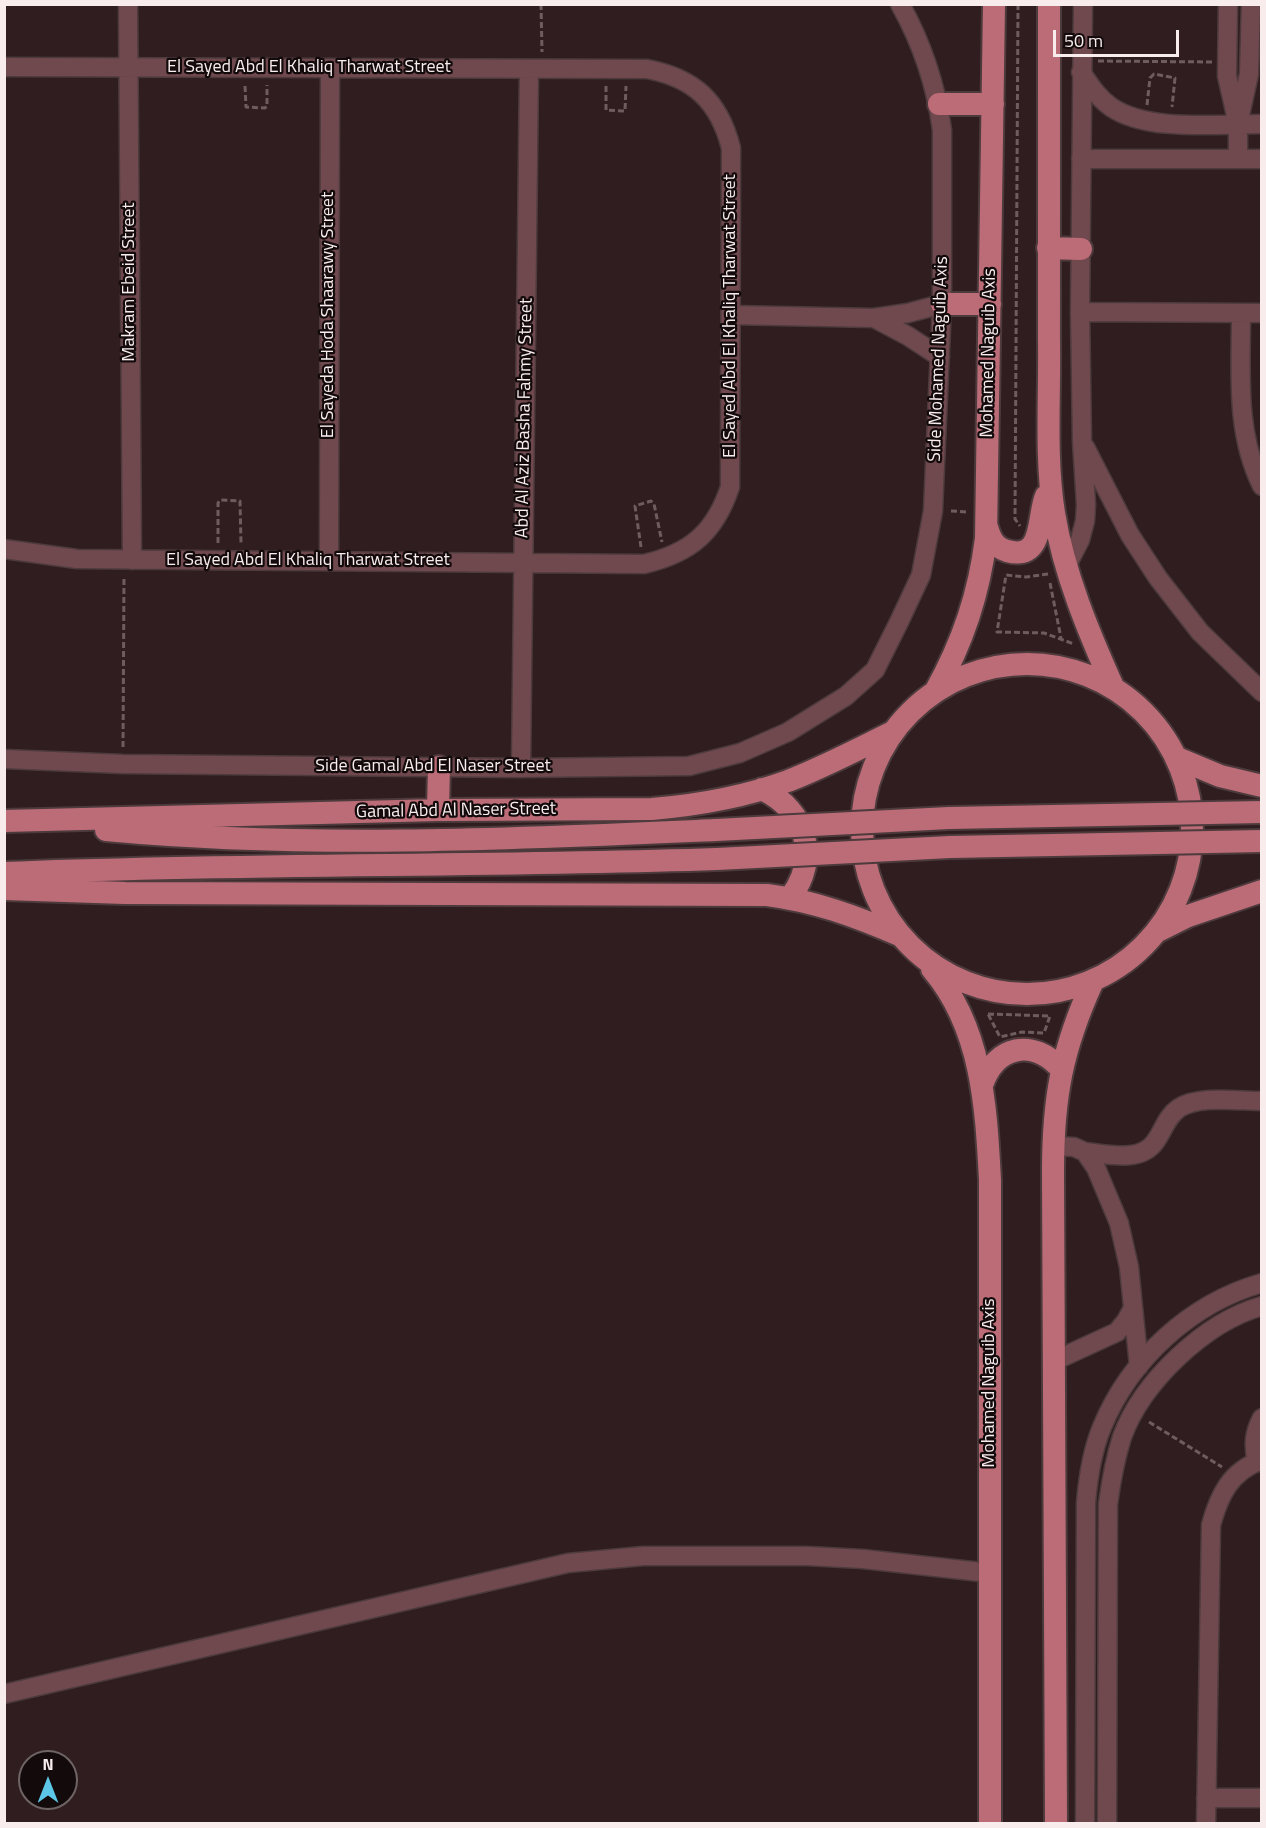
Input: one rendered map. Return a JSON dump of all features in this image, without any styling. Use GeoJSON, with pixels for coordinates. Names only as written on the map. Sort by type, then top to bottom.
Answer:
{"type":"FeatureCollection","features":[{"type":"Feature","properties":{"kind":"main road","name":"Mohamed Naguib Axis"},"geometry":{"type":"LineString","coordinates":[[935,692],[953,658],[970,615],[983,563],[987,527],[994,4]]}},
{"type":"Feature","properties":{"kind":"main road"},"geometry":{"type":"LineString","coordinates":[[1049,4],[1048,248],[1054,514],[1086,624],[1114,689]]}},
{"type":"Feature","properties":{"kind":"main road"},"geometry":{"type":"LineString","coordinates":[[939,104],[993,104]]}},
{"type":"Feature","properties":{"kind":"main road"},"geometry":{"type":"LineString","coordinates":[[1048,248],[1081,249]]}},
{"type":"Feature","properties":{"kind":"main road"},"geometry":{"type":"LineString","coordinates":[[942,304],[990,304]]}},
{"type":"Feature","properties":{"kind":"main road"},"geometry":{"type":"LineString","coordinates":[[987,527],[990,538],[1001,549],[1017,552],[1024,550],[1037,539],[1043,502],[1052,487]]}},
{"type":"Feature","properties":{"kind":"main road"},"geometry":{"type":"LineString","coordinates":[[1024,664],[1056,666],[1086,675],[1114,689],[1139,707],[1160,731],[1176,758],[1186,782],[1192,808],[1193,834],[1190,861],[1183,886],[1172,910],[1157,932],[1128,960],[1094,981],[1044,994],[1018,995],[968,984],[923,959],[899,935],[883,913],[871,888],[864,862],[861,834],[862,807],[868,780],[878,755],[892,732],[912,710],[935,692],[963,677],[993,668],[1024,664]]}},
{"type":"Feature","properties":{"kind":"main road","name":"Gamal Abd Al Naser Street"},"geometry":{"type":"LineString","coordinates":[[4,821],[438,810],[652,809],[708,803],[762,789],[814,770],[892,732]]}},
{"type":"Feature","properties":{"kind":"main road"},"geometry":{"type":"LineString","coordinates":[[1176,758],[1220,776],[1262,786]]}},
{"type":"Feature","properties":{"kind":"main road"},"geometry":{"type":"LineString","coordinates":[[438,810],[439,767]]}},
{"type":"Feature","properties":{"kind":"main road"},"geometry":{"type":"LineString","coordinates":[[762,789],[782,801],[791,810],[798,820],[805,842],[805,866],[802,878],[790,898]]}},
{"type":"Feature","properties":{"kind":"main road"},"geometry":{"type":"LineString","coordinates":[[1262,792],[1256,812],[1256,826],[1262,848]]}},
{"type":"Feature","properties":{"kind":"main road"},"geometry":{"type":"LineString","coordinates":[[4,811],[30,820],[136,833],[255,840],[491,839],[949,818],[1262,812]]}},
{"type":"Feature","properties":{"kind":"main road"},"geometry":{"type":"LineString","coordinates":[[4,873],[565,864],[950,847],[1262,841]]}},
{"type":"Feature","properties":{"kind":"main road"},"geometry":{"type":"LineString","coordinates":[[4,889],[136,893],[767,895],[835,909],[899,935]]}},
{"type":"Feature","properties":{"kind":"main road"},"geometry":{"type":"LineString","coordinates":[[1157,932],[1188,916],[1262,891]]}},
{"type":"Feature","properties":{"kind":"main road","name":"Mohamed Naguib Axis"},"geometry":{"type":"LineString","coordinates":[[923,959],[944,985],[960,1014],[975,1051],[982,1085],[990,1180],[990,1824]]}},
{"type":"Feature","properties":{"kind":"main road"},"geometry":{"type":"LineString","coordinates":[[1056,1824],[1054,1117],[1061,1069],[1069,1039],[1094,981]]}},
{"type":"Feature","properties":{"kind":"main road"},"geometry":{"type":"LineString","coordinates":[[982,1085],[987,1071],[996,1059],[1009,1052],[1024,1049],[1038,1051],[1051,1058],[1061,1069]]}},
{"type":"Feature","properties":{"kind":"street","name":"Makram Ebeid Street"},"geometry":{"type":"LineString","coordinates":[[128,4],[128,560]]}},
{"type":"Feature","properties":{"kind":"street","name":"Side Mohamed Naguib Axis"},"geometry":{"type":"LineString","coordinates":[[846,696],[875,670],[921,575],[933,511],[942,304],[942,130],[939,104],[929,67],[915,32],[900,4]]}},
{"type":"Feature","properties":{"kind":"street"},"geometry":{"type":"LineString","coordinates":[[1067,565],[1080,540],[1086,505],[1082,441],[1080,312],[1083,4]]}},
{"type":"Feature","properties":{"kind":"street"},"geometry":{"type":"LineString","coordinates":[[1228,4],[1227,76],[1238,124]]}},
{"type":"Feature","properties":{"kind":"street"},"geometry":{"type":"LineString","coordinates":[[1238,159],[1238,124],[1249,74],[1251,4]]}},
{"type":"Feature","properties":{"kind":"street","name":"El Sayed Abd El Khaliq Tharwat Street"},"geometry":{"type":"LineString","coordinates":[[4,67],[647,69],[668,73],[703,94],[716,110],[726,128],[731,148],[730,487],[724,506],[714,523],[684,550],[666,559],[644,564],[77,559],[4,549]]}},
{"type":"Feature","properties":{"kind":"street"},"geometry":{"type":"LineString","coordinates":[[1081,67],[1094,92],[1111,107],[1131,118],[1144,122],[1169,124],[1262,124]]}},
{"type":"Feature","properties":{"kind":"street","name":"El Sayeda Hoda Shaarawy Street"},"geometry":{"type":"LineString","coordinates":[[329,561],[330,68]]}},
{"type":"Feature","properties":{"kind":"street","name":"Abd Al Aziz Basha Fahmy Street"},"geometry":{"type":"LineString","coordinates":[[521,768],[536,69]]}},
{"type":"Feature","properties":{"kind":"street"},"geometry":{"type":"LineString","coordinates":[[1081,159],[1262,159]]}},
{"type":"Feature","properties":{"kind":"street"},"geometry":{"type":"LineString","coordinates":[[731,315],[873,318],[908,313],[942,304]]}},
{"type":"Feature","properties":{"kind":"street"},"geometry":{"type":"LineString","coordinates":[[1080,312],[1262,313]]}},
{"type":"Feature","properties":{"kind":"street"},"geometry":{"type":"LineString","coordinates":[[1241,313],[1241,407],[1247,445],[1262,486]]}},
{"type":"Feature","properties":{"kind":"street"},"geometry":{"type":"LineString","coordinates":[[873,318],[908,336],[940,357]]}},
{"type":"Feature","properties":{"kind":"street"},"geometry":{"type":"LineString","coordinates":[[1082,441],[1130,535],[1158,578],[1200,632],[1262,692]]}},
{"type":"Feature","properties":{"kind":"street","name":"Side Gamal Abd El Naser Street"},"geometry":{"type":"LineString","coordinates":[[4,759],[123,764],[521,768],[689,766],[750,749],[788,732],[846,696]]}},
{"type":"Feature","properties":{"kind":"street"},"geometry":{"type":"LineString","coordinates":[[1053,1146],[1074,1147],[1085,1152],[1134,1155],[1146,1151],[1155,1142],[1168,1118],[1179,1108],[1193,1102],[1262,1101]]}},
{"type":"Feature","properties":{"kind":"street"},"geometry":{"type":"LineString","coordinates":[[1085,1152],[1096,1168],[1119,1223],[1129,1268],[1140,1366]]}},
{"type":"Feature","properties":{"kind":"street"},"geometry":{"type":"LineString","coordinates":[[1085,1824],[1086,1503],[1088,1475],[1102,1427],[1126,1382],[1158,1344],[1197,1312],[1243,1288],[1262,1283]]}},
{"type":"Feature","properties":{"kind":"street"},"geometry":{"type":"LineString","coordinates":[[1107,1824],[1108,1504],[1111,1479],[1123,1436],[1145,1395],[1174,1359],[1210,1331],[1251,1309],[1262,1306]]}},
{"type":"Feature","properties":{"kind":"street"},"geometry":{"type":"LineString","coordinates":[[1053,1361],[1117,1332],[1126,1322],[1133,1308]]}},
{"type":"Feature","properties":{"kind":"street"},"geometry":{"type":"LineString","coordinates":[[1206,1824],[1211,1525],[1217,1502],[1229,1482],[1259,1461],[1254,1446],[1256,1430],[1262,1418]]}},
{"type":"Feature","properties":{"kind":"street"},"geometry":{"type":"LineString","coordinates":[[4,1694],[568,1563],[643,1556],[807,1556],[862,1559],[990,1573]]}},
{"type":"Feature","properties":{"kind":"street"},"geometry":{"type":"LineString","coordinates":[[1206,1798],[1262,1798]]}},
{"type":"Feature","properties":{"kind":"path"},"geometry":{"type":"LineString","coordinates":[[536,69],[541,4]]}},
{"type":"Feature","properties":{"kind":"path"},"geometry":{"type":"LineString","coordinates":[[1018,4],[1015,519],[1021,526],[1026,527]]}},
{"type":"Feature","properties":{"kind":"path"},"geometry":{"type":"LineString","coordinates":[[1081,67],[1227,62]]}},
{"type":"Feature","properties":{"kind":"path"},"geometry":{"type":"LineString","coordinates":[[245,68],[246,107],[265,108],[267,106],[267,68]]}},
{"type":"Feature","properties":{"kind":"path"},"geometry":{"type":"LineString","coordinates":[[606,69],[606,110],[625,111],[627,69]]}},
{"type":"Feature","properties":{"kind":"path"},"geometry":{"type":"LineString","coordinates":[[1144,122],[1150,78],[1154,74],[1174,77],[1175,80],[1169,124]]}},
{"type":"Feature","properties":{"kind":"path"},"geometry":{"type":"LineString","coordinates":[[219,560],[218,503],[220,500],[240,501],[241,561]]}},
{"type":"Feature","properties":{"kind":"path"},"geometry":{"type":"LineString","coordinates":[[644,564],[635,508],[637,505],[651,501],[654,504],[666,559]]}},
{"type":"Feature","properties":{"kind":"path"},"geometry":{"type":"LineString","coordinates":[[123,764],[128,560]]}},
{"type":"Feature","properties":{"kind":"path"},"geometry":{"type":"LineString","coordinates":[[1047,573],[1061,638],[1044,633],[998,632],[1006,574],[1026,577],[1047,573]]}},
{"type":"Feature","properties":{"kind":"path"},"geometry":{"type":"LineString","coordinates":[[988,1014],[1050,1016],[1044,1033],[1022,1032],[1000,1036],[988,1014]]}},
{"type":"Feature","properties":{"kind":"path"},"geometry":{"type":"LineString","coordinates":[[1135,1413],[1236,1476]]}}]}
